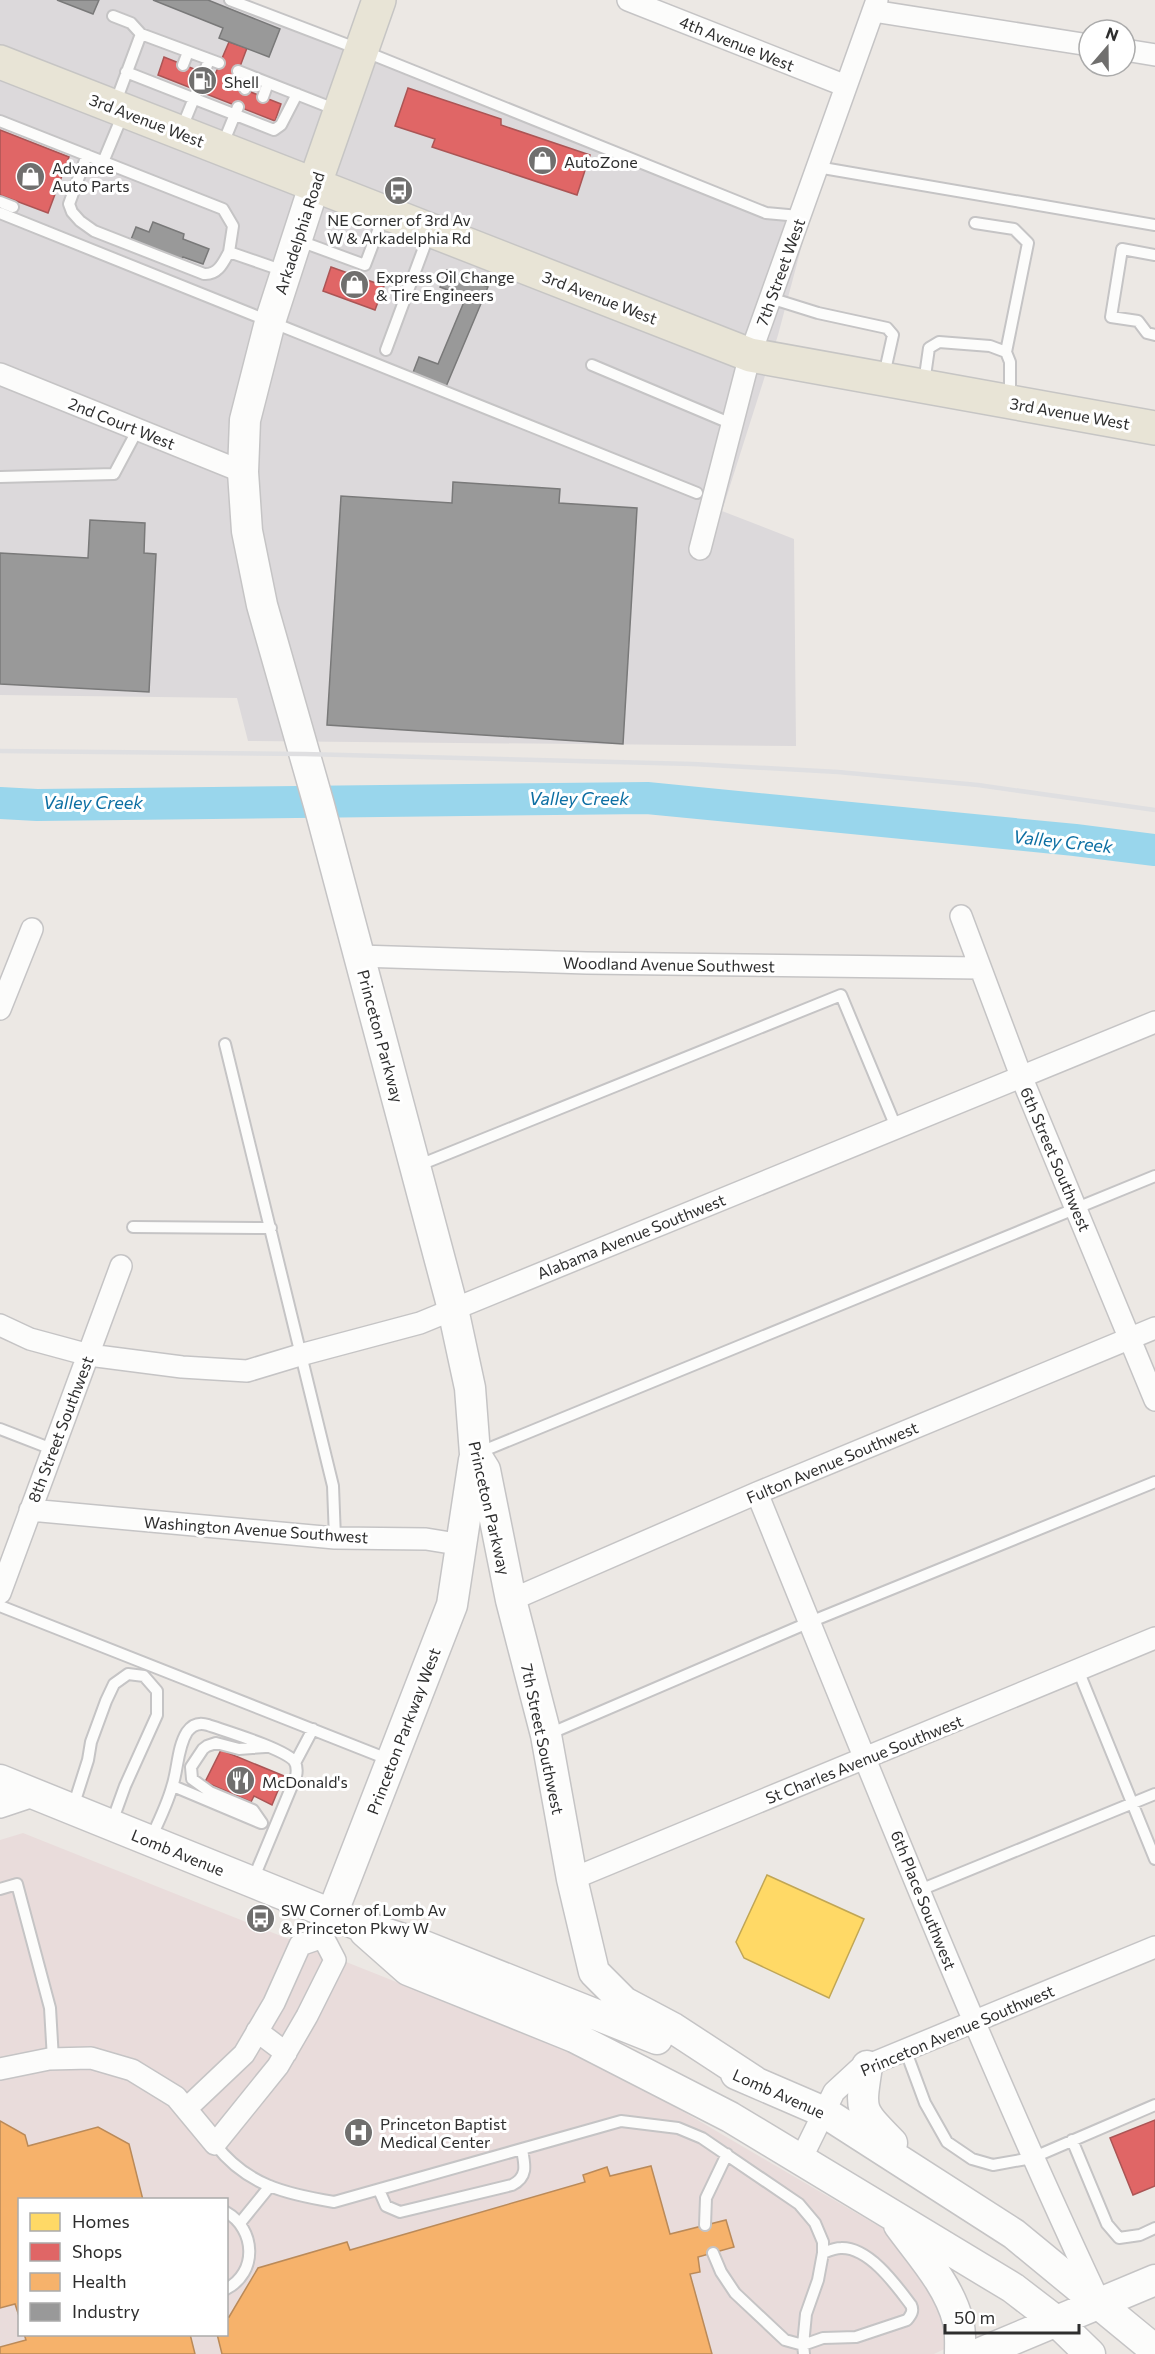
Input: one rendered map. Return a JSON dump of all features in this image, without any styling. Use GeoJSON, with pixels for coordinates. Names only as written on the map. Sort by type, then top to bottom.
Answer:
{"type":"FeatureCollection","features":[{"type":"Feature","properties":{"kind":"main road","name":"Arkadelphia Road"},"geometry":{"type":"LineString","coordinates":[[243,472],[245,420],[270,322],[379,0]]}},
{"type":"Feature","properties":{"kind":"main road","name":"3rd Avenue West"},"geometry":{"type":"LineString","coordinates":[[0,62],[750,355],[1155,428]]}},
{"type":"Feature","properties":{"kind":"main road","name":"Princeton Parkway"},"geometry":{"type":"LineString","coordinates":[[243,472],[247,531],[262,605],[331,849],[453,1309],[470,1388],[475,1454],[485,1470],[511,1600]]}},
{"type":"Feature","properties":{"kind":"main road"},"geometry":{"type":"LineString","coordinates":[[463,1545],[475,1454]]}},
{"type":"Feature","properties":{"kind":"main road","name":"Princeton Parkway West"},"geometry":{"type":"LineString","coordinates":[[337,1925],[392,1761],[452,1605],[463,1545]]}},
{"type":"Feature","properties":{"kind":"main road","name":"7th Street Southwest"},"geometry":{"type":"LineString","coordinates":[[511,1600],[546,1735],[572,1879],[594,1972],[624,2002],[673,2028],[754,2081]]}},
{"type":"Feature","properties":{"kind":"main road","name":"Lomb Avenue"},"geometry":{"type":"LineString","coordinates":[[0,1780],[252,1882],[337,1925],[408,1970],[574,2037],[730,2117],[1013,2288],[1056,2321],[1090,2354]]}},
{"type":"Feature","properties":{"kind":"main road","name":"Lomb Avenue"},"geometry":{"type":"LineString","coordinates":[[337,1925],[419,1944],[605,2017],[824,2112],[1014,2234],[1100,2302],[1155,2350]]}},
{"type":"Feature","properties":{"kind":"main road"},"geometry":{"type":"LineString","coordinates":[[867,2066],[861,2097],[864,2112],[901,2152],[939,2185]]}},
{"type":"Feature","properties":{"kind":"main road"},"geometry":{"type":"LineString","coordinates":[[890,2213],[933,2270],[951,2302],[959,2322],[960,2354]]}},
{"type":"Feature","properties":{"kind":"main road"},"geometry":{"type":"LineString","coordinates":[[978,2354],[1155,2280]]}},
{"type":"Feature","properties":{"kind":"street","name":"4th Avenue West"},"geometry":{"type":"LineString","coordinates":[[628,0],[846,86]]}},
{"type":"Feature","properties":{"kind":"street","name":"7th Street West"},"geometry":{"type":"LineString","coordinates":[[700,549],[750,355],[875,5]]}},
{"type":"Feature","properties":{"kind":"street"},"geometry":{"type":"LineString","coordinates":[[875,5],[1077,43]]}},
{"type":"Feature","properties":{"kind":"street"},"geometry":{"type":"LineString","coordinates":[[1137,52],[1155,55]]}},
{"type":"Feature","properties":{"kind":"street","name":"2nd Court West"},"geometry":{"type":"LineString","coordinates":[[0,374],[243,472]]}},
{"type":"Feature","properties":{"kind":"street","name":"6th Street Southwest"},"geometry":{"type":"LineString","coordinates":[[961,916],[1021,1076],[1155,1400]]}},
{"type":"Feature","properties":{"kind":"street"},"geometry":{"type":"LineString","coordinates":[[0,1009],[32,929]]}},
{"type":"Feature","properties":{"kind":"street","name":"Woodland Avenue Southwest"},"geometry":{"type":"LineString","coordinates":[[359,956],[587,963],[979,968]]}},
{"type":"Feature","properties":{"kind":"street","name":"Alabama Avenue Southwest"},"geometry":{"type":"LineString","coordinates":[[0,1326],[30,1339],[88,1355],[182,1367],[247,1371],[300,1354],[420,1323],[1155,1022]]}},
{"type":"Feature","properties":{"kind":"street","name":"8th Street Southwest"},"geometry":{"type":"LineString","coordinates":[[0,1593],[7,1549],[30,1510],[121,1266]]}},
{"type":"Feature","properties":{"kind":"street","name":"Fulton Avenue Southwest"},"geometry":{"type":"LineString","coordinates":[[511,1600],[757,1493],[1155,1328]]}},
{"type":"Feature","properties":{"kind":"street","name":"6th Place Southwest"},"geometry":{"type":"LineString","coordinates":[[757,1493],[974,2022],[1032,2158],[1100,2302]]}},
{"type":"Feature","properties":{"kind":"street","name":"Washington Avenue Southwest"},"geometry":{"type":"LineString","coordinates":[[30,1510],[335,1538],[426,1539],[463,1545]]}},
{"type":"Feature","properties":{"kind":"street","name":"St Charles Avenue Southwest"},"geometry":{"type":"LineString","coordinates":[[572,1879],[1155,1638]]}},
{"type":"Feature","properties":{"kind":"street"},"geometry":{"type":"LineString","coordinates":[[0,1807],[36,1795]]}},
{"type":"Feature","properties":{"kind":"street"},"geometry":{"type":"LineString","coordinates":[[186,2109],[244,2054],[274,2003],[300,1945],[337,1925]]}},
{"type":"Feature","properties":{"kind":"street"},"geometry":{"type":"LineString","coordinates":[[0,2069],[53,2059],[92,2058],[132,2070],[176,2097],[215,2144],[279,2066],[335,1960],[337,1925]]}},
{"type":"Feature","properties":{"kind":"street","name":"Princeton Avenue Southwest"},"geometry":{"type":"LineString","coordinates":[[801,2159],[834,2092],[859,2069],[1155,1947]]}},
{"type":"Feature","properties":{"kind":"street"},"geometry":{"type":"LineString","coordinates":[[257,2031],[286,2053]]}},
{"type":"Feature","properties":{"kind":"lane"},"geometry":{"type":"LineString","coordinates":[[230,0],[361,50],[766,213],[799,216]]}},
{"type":"Feature","properties":{"kind":"lane"},"geometry":{"type":"LineString","coordinates":[[113,16],[131,23],[141,34],[214,62],[204,73]]}},
{"type":"Feature","properties":{"kind":"lane"},"geometry":{"type":"LineString","coordinates":[[103,162],[119,109],[126,72],[141,34]]}},
{"type":"Feature","properties":{"kind":"lane"},"geometry":{"type":"LineString","coordinates":[[183,65],[188,52]]}},
{"type":"Feature","properties":{"kind":"lane"},"geometry":{"type":"LineString","coordinates":[[238,71],[340,111]]}},
{"type":"Feature","properties":{"kind":"lane"},"geometry":{"type":"LineString","coordinates":[[126,72],[175,86],[255,118],[274,130],[281,125],[297,94]]}},
{"type":"Feature","properties":{"kind":"lane"},"geometry":{"type":"LineString","coordinates":[[245,89],[250,76]]}},
{"type":"Feature","properties":{"kind":"lane"},"geometry":{"type":"LineString","coordinates":[[263,97],[268,83]]}},
{"type":"Feature","properties":{"kind":"lane"},"geometry":{"type":"LineString","coordinates":[[180,133],[196,95]]}},
{"type":"Feature","properties":{"kind":"lane"},"geometry":{"type":"LineString","coordinates":[[220,149],[236,111]]}},
{"type":"Feature","properties":{"kind":"lane"},"geometry":{"type":"LineString","coordinates":[[0,121],[87,155],[103,162],[223,209],[233,226],[229,252],[222,266],[215,272],[204,274],[89,228],[72,213],[69,204],[87,155]]}},
{"type":"Feature","properties":{"kind":"lane"},"geometry":{"type":"LineString","coordinates":[[817,167],[1155,225]]}},
{"type":"Feature","properties":{"kind":"lane"},"geometry":{"type":"LineString","coordinates":[[0,202],[13,207]]}},
{"type":"Feature","properties":{"kind":"lane"},"geometry":{"type":"LineString","coordinates":[[0,213],[697,493]]}},
{"type":"Feature","properties":{"kind":"lane"},"geometry":{"type":"LineString","coordinates":[[297,240],[365,265],[385,213]]}},
{"type":"Feature","properties":{"kind":"lane"},"geometry":{"type":"LineString","coordinates":[[975,222],[1014,229],[1028,243],[1006,352],[1010,362],[1010,402]]}},
{"type":"Feature","properties":{"kind":"lane"},"geometry":{"type":"LineString","coordinates":[[386,350],[430,231]]}},
{"type":"Feature","properties":{"kind":"lane"},"geometry":{"type":"LineString","coordinates":[[1155,255],[1122,249],[1111,316],[1138,321],[1147,333],[1155,335]]}},
{"type":"Feature","properties":{"kind":"lane"},"geometry":{"type":"LineString","coordinates":[[229,252],[287,272]]}},
{"type":"Feature","properties":{"kind":"lane"},"geometry":{"type":"LineString","coordinates":[[770,298],[818,313],[886,328],[893,335],[883,380]]}},
{"type":"Feature","properties":{"kind":"lane"},"geometry":{"type":"LineString","coordinates":[[923,387],[929,348],[939,342],[990,346],[1006,352]]}},
{"type":"Feature","properties":{"kind":"lane"},"geometry":{"type":"LineString","coordinates":[[592,365],[732,424]]}},
{"type":"Feature","properties":{"kind":"lane"},"geometry":{"type":"LineString","coordinates":[[0,477],[114,474],[138,429]]}},
{"type":"Feature","properties":{"kind":"lane"},"geometry":{"type":"LineString","coordinates":[[416,1166],[842,995],[896,1127]]}},
{"type":"Feature","properties":{"kind":"lane"},"geometry":{"type":"LineString","coordinates":[[225,1044],[333,1486],[335,1538]]}},
{"type":"Feature","properties":{"kind":"lane"},"geometry":{"type":"LineString","coordinates":[[475,1454],[1155,1176]]}},
{"type":"Feature","properties":{"kind":"lane"},"geometry":{"type":"LineString","coordinates":[[134,1227],[271,1228]]}},
{"type":"Feature","properties":{"kind":"lane"},"geometry":{"type":"LineString","coordinates":[[0,1429],[52,1449]]}},
{"type":"Feature","properties":{"kind":"lane"},"geometry":{"type":"LineString","coordinates":[[546,1735],[810,1622],[1155,1482]]}},
{"type":"Feature","properties":{"kind":"lane"},"geometry":{"type":"LineString","coordinates":[[0,1606],[392,1761]]}},
{"type":"Feature","properties":{"kind":"lane"},"geometry":{"type":"LineString","coordinates":[[1078,1670],[1155,1859]]}},
{"type":"Feature","properties":{"kind":"lane"},"geometry":{"type":"LineString","coordinates":[[72,1810],[88,1760],[91,1742],[114,1684],[128,1674],[144,1676],[157,1691],[157,1715],[125,1786],[111,1826]]}},
{"type":"Feature","properties":{"kind":"lane"},"geometry":{"type":"LineString","coordinates":[[150,1841],[173,1786],[178,1760],[188,1732],[198,1724],[208,1725],[268,1746],[290,1757],[295,1763]]}},
{"type":"Feature","properties":{"kind":"lane"},"geometry":{"type":"LineString","coordinates":[[252,1882],[296,1776],[295,1763],[313,1730]]}},
{"type":"Feature","properties":{"kind":"lane"},"geometry":{"type":"LineString","coordinates":[[262,1823],[253,1809],[210,1792],[192,1779],[191,1767],[203,1749],[216,1743],[239,1749],[268,1746]]}},
{"type":"Feature","properties":{"kind":"lane"},"geometry":{"type":"LineString","coordinates":[[173,1786],[273,1828]]}},
{"type":"Feature","properties":{"kind":"lane"},"geometry":{"type":"LineString","coordinates":[[920,1890],[1155,1794]]}},
{"type":"Feature","properties":{"kind":"lane"},"geometry":{"type":"LineString","coordinates":[[0,1889],[17,1884],[50,2008],[53,2059]]}},
{"type":"Feature","properties":{"kind":"lane"},"geometry":{"type":"LineString","coordinates":[[905,2049],[925,2103],[947,2142],[972,2159],[993,2165],[1032,2158],[1155,2104]]}},
{"type":"Feature","properties":{"kind":"lane"},"geometry":{"type":"LineString","coordinates":[[215,2144],[254,2180],[291,2195],[334,2202],[621,2121],[678,2128],[702,2138],[727,2154],[799,2204],[815,2223],[823,2242],[822,2253],[818,2280],[806,2314],[803,2349]]}},
{"type":"Feature","properties":{"kind":"lane"},"geometry":{"type":"LineString","coordinates":[[1072,2140],[1107,2224],[1119,2238],[1140,2235],[1155,2228]]}},
{"type":"Feature","properties":{"kind":"lane"},"geometry":{"type":"LineString","coordinates":[[379,2190],[386,2206],[400,2212],[512,2185],[525,2171],[522,2150]]}},
{"type":"Feature","properties":{"kind":"lane"},"geometry":{"type":"LineString","coordinates":[[705,2225],[706,2198],[727,2154]]}},
{"type":"Feature","properties":{"kind":"lane"},"geometry":{"type":"LineString","coordinates":[[240,2223],[270,2186]]}},
{"type":"Feature","properties":{"kind":"lane"},"geometry":{"type":"LineString","coordinates":[[228,2214],[240,2223],[248,2236],[250,2249],[249,2263],[242,2276],[228,2287]]}},
{"type":"Feature","properties":{"kind":"lane"},"geometry":{"type":"LineString","coordinates":[[803,2349],[824,2338],[856,2337],[907,2320],[912,2313],[911,2305],[891,2279],[869,2259],[842,2247],[822,2253]]}},
{"type":"Feature","properties":{"kind":"lane"},"geometry":{"type":"LineString","coordinates":[[713,2253],[721,2272],[735,2293],[785,2340],[803,2349]]}},
{"type":"Feature","properties":{"kind":"shaded area"},"geometry":{"type":"Polygon","coordinates":[[[0,0],[227,0],[807,226],[778,335],[722,511],[794,539],[796,746],[248,741],[237,698],[0,695],[0,0]]]}},
{"type":"Feature","properties":{"kind":"shaded area","name":"Princeton Baptist Medical Center"},"geometry":{"type":"Polygon","coordinates":[[[23,1833],[602,2064],[933,2258],[965,2339],[934,2354],[0,2354],[0,1840],[23,1833]]]}},
{"type":"Feature","properties":{"kind":"building: Homes"},"geometry":{"type":"Polygon","coordinates":[[[767,1875],[864,1919],[829,1998],[744,1958],[736,1942],[767,1875]]]}},
{"type":"Feature","properties":{"kind":"building: Shops","name":"Shell"},"geometry":{"type":"Polygon","coordinates":[[[229,42],[247,48],[233,85],[281,104],[275,121],[158,75],[164,57],[214,77],[229,42]]]}},
{"type":"Feature","properties":{"kind":"building: Shops"},"geometry":{"type":"Polygon","coordinates":[[[408,88],[501,119],[501,125],[590,155],[577,195],[432,147],[435,139],[395,126],[408,88]]]}},
{"type":"Feature","properties":{"kind":"building: Shops","name":"Advance Auto Parts"},"geometry":{"type":"Polygon","coordinates":[[[0,130],[69,157],[48,213],[0,195],[0,130]]]}},
{"type":"Feature","properties":{"kind":"building: Shops"},"geometry":{"type":"Polygon","coordinates":[[[331,267],[384,286],[375,310],[323,291],[331,267]]]}},
{"type":"Feature","properties":{"kind":"building: Shops"},"geometry":{"type":"Polygon","coordinates":[[[221,1750],[284,1776],[272,1805],[254,1796],[251,1802],[205,1782],[221,1750]]]}},
{"type":"Feature","properties":{"kind":"building: Shops"},"geometry":{"type":"Polygon","coordinates":[[[1155,2120],[1155,2186],[1133,2195],[1110,2138],[1155,2120]]]}},
{"type":"Feature","properties":{"kind":"building: Health"},"geometry":{"type":"Polygon","coordinates":[[[0,2121],[25,2135],[28,2146],[98,2127],[129,2144],[142,2198],[18,2198],[18,2313],[15,2304],[0,2308],[0,2121]]]}},
{"type":"Feature","properties":{"kind":"building: Health"},"geometry":{"type":"Polygon","coordinates":[[[651,2166],[670,2234],[726,2220],[734,2247],[698,2257],[700,2272],[690,2274],[712,2354],[222,2354],[218,2336],[228,2336],[228,2317],[258,2268],[347,2242],[350,2250],[585,2182],[583,2175],[607,2167],[610,2176],[651,2166]]]}},
{"type":"Feature","properties":{"kind":"building: Health"},"geometry":{"type":"Polygon","coordinates":[[[25,2336],[190,2336],[195,2354],[0,2354],[0,2347],[26,2340],[25,2336]]]}},
{"type":"Feature","properties":{"kind":"building: Industry"},"geometry":{"type":"Polygon","coordinates":[[[57,0],[99,0],[93,14],[57,0]]]}},
{"type":"Feature","properties":{"kind":"building: Industry"},"geometry":{"type":"Polygon","coordinates":[[[153,0],[208,0],[280,29],[269,57],[219,38],[223,28],[153,0]]]}},
{"type":"Feature","properties":{"kind":"building: Industry"},"geometry":{"type":"Polygon","coordinates":[[[153,222],[184,234],[183,239],[209,249],[203,264],[183,257],[181,262],[130,242],[136,227],[149,232],[153,222]]]}},
{"type":"Feature","properties":{"kind":"building: Industry"},"geometry":{"type":"Polygon","coordinates":[[[447,270],[488,287],[445,389],[412,375],[419,357],[438,364],[466,297],[440,287],[447,270]]]}},
{"type":"Feature","properties":{"kind":"building: Industry"},"geometry":{"type":"Polygon","coordinates":[[[453,482],[560,489],[559,503],[637,508],[623,744],[327,725],[341,496],[452,503],[453,482]]]}},
{"type":"Feature","properties":{"kind":"building: Industry"},"geometry":{"type":"Polygon","coordinates":[[[90,520],[145,523],[144,553],[156,554],[149,692],[0,684],[0,553],[88,558],[90,520]]]}},
{"type":"Feature","properties":{"kind":"waterway","name":"Valley Creek"},"geometry":{"type":"LineString","coordinates":[[0,803],[37,805],[647,798],[1075,840],[1155,850]]}},
{"type":"Feature","properties":{"kind":"railway"},"geometry":{"type":"LineString","coordinates":[[0,751],[304,754],[693,764],[838,772],[978,785],[1155,810]]}},
{"type":"Feature","properties":{"kind":"place","name":"Shell"},"geometry":{"type":"Point","coordinates":[203,81]}},
{"type":"Feature","properties":{"kind":"place","name":"AutoZone"},"geometry":{"type":"Point","coordinates":[543,161]}},
{"type":"Feature","properties":{"kind":"place","name":"Advance Auto Parts"},"geometry":{"type":"Point","coordinates":[31,176]}},
{"type":"Feature","properties":{"kind":"place","name":"NE Corner of 3rd Av W & Arkadelphia Rd"},"geometry":{"type":"Point","coordinates":[399,191]}},
{"type":"Feature","properties":{"kind":"place","name":"Express Oil Change & Tire Engineers"},"geometry":{"type":"Point","coordinates":[355,285]}},
{"type":"Feature","properties":{"kind":"place","name":"McDonald's"},"geometry":{"type":"Point","coordinates":[241,1781]}},
{"type":"Feature","properties":{"kind":"place","name":"SW Corner of Lomb Av & Princeton Pkwy W"},"geometry":{"type":"Point","coordinates":[260,1918]}},
{"type":"Feature","properties":{"kind":"place","name":"Princeton Baptist Medical Center"},"geometry":{"type":"Point","coordinates":[359,2132]}}]}
